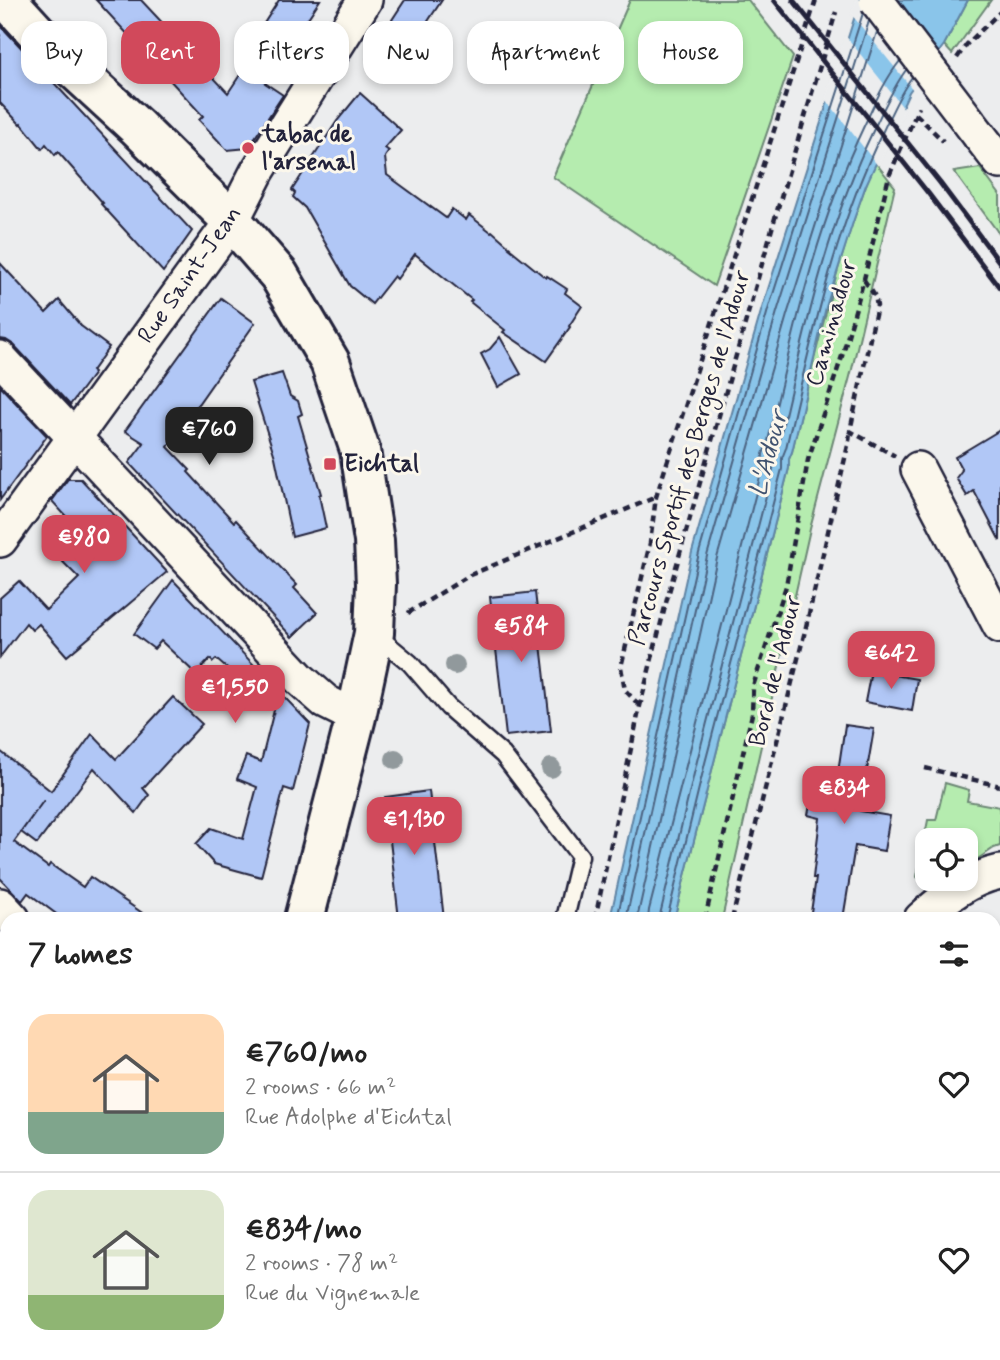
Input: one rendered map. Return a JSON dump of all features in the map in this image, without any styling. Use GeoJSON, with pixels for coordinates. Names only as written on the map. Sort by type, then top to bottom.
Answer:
{"type":"FeatureCollection","features":[{"type":"Feature","properties":{"kind":"main road"},"geometry":{"type":"LineString","coordinates":[[7,0],[50,47],[137,127],[232,221],[279,275],[330,362],[360,450],[374,541],[374,633],[356,717],[306,912]]}},
{"type":"Feature","properties":{"kind":"street","name":"Rue Saint-Jean"},"geometry":{"type":"LineString","coordinates":[[0,540],[232,221],[257,172],[365,0]]}},
{"type":"Feature","properties":{"kind":"street"},"geometry":{"type":"LineString","coordinates":[[876,0],[1000,162]]}},
{"type":"Feature","properties":{"kind":"street"},"geometry":{"type":"LineString","coordinates":[[0,358],[301,680],[326,702],[356,717]]}},
{"type":"Feature","properties":{"kind":"street"},"geometry":{"type":"LineString","coordinates":[[918,469],[1000,626]]}},
{"type":"Feature","properties":{"kind":"street"},"geometry":{"type":"LineString","coordinates":[[929,912],[953,892],[984,875],[1000,872]]}},
{"type":"Feature","properties":{"kind":"lane"},"geometry":{"type":"LineString","coordinates":[[374,633],[410,663],[448,707],[503,755],[580,856],[567,912]]}},
{"type":"Feature","properties":{"kind":"path"},"geometry":{"type":"LineString","coordinates":[[640,706],[625,690],[621,667],[650,543],[656,497],[816,0]]}},
{"type":"Feature","properties":{"kind":"path","name":"Parcours Sportif des Berges de l'Adour"},"geometry":{"type":"LineString","coordinates":[[596,912],[640,706],[675,572],[836,12]]}},
{"type":"Feature","properties":{"kind":"path"},"geometry":{"type":"LineString","coordinates":[[954,62],[967,44],[1000,12]]}},
{"type":"Feature","properties":{"kind":"path","name":"Caminadour"},"geometry":{"type":"LineString","coordinates":[[707,912],[752,715],[753,686],[786,586],[808,460],[843,353],[889,176],[923,99]]}},
{"type":"Feature","properties":{"kind":"path","name":"Bord de l'Adour"},"geometry":{"type":"LineString","coordinates":[[734,912],[847,453],[877,306],[875,296],[864,279]]}},
{"type":"Feature","properties":{"kind":"path"},"geometry":{"type":"LineString","coordinates":[[850,431],[918,469]]}},
{"type":"Feature","properties":{"kind":"path"},"geometry":{"type":"LineString","coordinates":[[374,633],[470,575],[656,497]]}},
{"type":"Feature","properties":{"kind":"path"},"geometry":{"type":"LineString","coordinates":[[925,768],[1000,786]]}},
{"type":"Feature","properties":{"kind":"green space"},"geometry":{"type":"Polygon","coordinates":[[[630,0],[748,0],[793,57],[714,286],[553,177],[593,84],[624,84],[624,21],[621,21],[630,0]]]}},
{"type":"Feature","properties":{"kind":"green space"},"geometry":{"type":"Polygon","coordinates":[[[968,0],[991,0],[952,54],[944,45],[968,0]]]}},
{"type":"Feature","properties":{"kind":"green space"},"geometry":{"type":"Polygon","coordinates":[[[875,162],[895,187],[852,369],[810,529],[724,912],[676,912],[789,468],[809,379],[861,197],[875,162]]]}},
{"type":"Feature","properties":{"kind":"green space"},"geometry":{"type":"Polygon","coordinates":[[[980,168],[1000,195],[1000,235],[954,172],[980,168]]]}},
{"type":"Feature","properties":{"kind":"green space"},"geometry":{"type":"Polygon","coordinates":[[[945,783],[969,790],[967,801],[1000,807],[1000,846],[978,859],[978,828],[926,828],[928,820],[936,820],[945,783]]]}},
{"type":"Feature","properties":{"kind":"water","name":"L'Adour"},"geometry":{"type":"Polygon","coordinates":[[[860,0],[968,0],[944,45],[909,92],[866,185],[854,219],[826,307],[789,468],[676,912],[612,912],[692,552],[762,308],[860,0]]]}},
{"type":"Feature","properties":{"kind":"pier"},"geometry":{"type":"Polygon","coordinates":[[[856,0],[895,0],[940,56],[914,91],[851,14],[856,0]]]}},
{"type":"Feature","properties":{"kind":"pier"},"geometry":{"type":"Polygon","coordinates":[[[845,35],[905,110],[878,166],[825,98],[845,35]]]}},
{"type":"Feature","properties":{"kind":"building"},"geometry":{"type":"Polygon","coordinates":[[[96,0],[141,0],[161,21],[121,21],[121,27],[96,0]]]}},
{"type":"Feature","properties":{"kind":"building"},"geometry":{"type":"Polygon","coordinates":[[[279,0],[320,0],[306,21],[266,21],[279,0]]]}},
{"type":"Feature","properties":{"kind":"building"},"geometry":{"type":"Polygon","coordinates":[[[405,0],[442,0],[428,21],[391,21],[405,0]]]}},
{"type":"Feature","properties":{"kind":"building"},"geometry":{"type":"Polygon","coordinates":[[[0,25],[21,48],[21,84],[55,84],[192,231],[163,272],[58,152],[55,155],[46,144],[42,149],[0,103],[0,25]]]}},
{"type":"Feature","properties":{"kind":"building"},"geometry":{"type":"Polygon","coordinates":[[[173,84],[220,84],[228,93],[234,84],[266,84],[283,95],[248,148],[227,150],[199,120],[203,116],[173,84]]]}},
{"type":"Feature","properties":{"kind":"building"},"geometry":{"type":"Polygon","coordinates":[[[360,93],[401,130],[385,148],[389,151],[385,157],[387,175],[446,218],[452,209],[466,220],[469,215],[492,231],[546,278],[547,276],[567,289],[565,293],[582,306],[546,361],[503,332],[505,330],[470,302],[472,300],[415,254],[397,279],[394,276],[372,304],[350,286],[305,208],[293,197],[295,193],[292,190],[337,121],[360,93]]]}},
{"type":"Feature","properties":{"kind":"building"},"geometry":{"type":"Polygon","coordinates":[[[0,263],[46,313],[59,300],[81,326],[109,347],[70,405],[14,345],[0,339],[0,263]]]}},
{"type":"Feature","properties":{"kind":"building"},"geometry":{"type":"Polygon","coordinates":[[[221,298],[255,323],[168,447],[234,522],[236,520],[297,585],[294,588],[317,613],[292,637],[129,463],[144,443],[125,431],[221,298]]]}},
{"type":"Feature","properties":{"kind":"building"},"geometry":{"type":"Polygon","coordinates":[[[500,337],[521,374],[498,387],[481,354],[490,349],[500,337]]]}},
{"type":"Feature","properties":{"kind":"building"},"geometry":{"type":"Polygon","coordinates":[[[282,373],[290,396],[298,401],[302,414],[298,416],[321,494],[319,495],[326,528],[292,537],[275,457],[251,382],[282,373]]]}},
{"type":"Feature","properties":{"kind":"building"},"geometry":{"type":"Polygon","coordinates":[[[0,386],[47,436],[0,500],[0,386]]]}},
{"type":"Feature","properties":{"kind":"building"},"geometry":{"type":"Polygon","coordinates":[[[1000,430],[1000,541],[974,491],[967,496],[956,478],[962,470],[955,457],[1000,430]]]}},
{"type":"Feature","properties":{"kind":"building"},"geometry":{"type":"Polygon","coordinates":[[[68,479],[81,479],[167,572],[67,656],[39,624],[32,630],[26,623],[0,657],[0,598],[19,581],[46,610],[79,578],[51,550],[74,525],[52,501],[68,479]]]}},
{"type":"Feature","properties":{"kind":"building"},"geometry":{"type":"Polygon","coordinates":[[[173,580],[310,724],[293,791],[284,788],[261,877],[214,864],[196,844],[211,828],[243,839],[257,787],[237,779],[246,756],[261,762],[274,710],[216,659],[213,662],[210,659],[196,674],[161,641],[154,649],[134,634],[173,580]]]}},
{"type":"Feature","properties":{"kind":"building"},"geometry":{"type":"Polygon","coordinates":[[[535,592],[551,731],[506,736],[490,597],[535,592]]]}},
{"type":"Feature","properties":{"kind":"building"},"geometry":{"type":"Polygon","coordinates":[[[871,671],[917,679],[912,711],[865,702],[871,671]]]}},
{"type":"Feature","properties":{"kind":"building"},"geometry":{"type":"Polygon","coordinates":[[[173,697],[202,724],[143,788],[149,795],[136,813],[94,768],[37,844],[21,832],[14,842],[48,867],[50,864],[83,887],[90,877],[141,912],[54,912],[28,893],[22,901],[0,878],[0,751],[51,791],[92,734],[116,759],[173,697]]]}},
{"type":"Feature","properties":{"kind":"building"},"geometry":{"type":"Polygon","coordinates":[[[845,725],[874,729],[860,811],[890,816],[884,851],[855,846],[844,912],[811,912],[820,818],[808,815],[813,789],[835,792],[845,725]]]}},
{"type":"Feature","properties":{"kind":"building"},"geometry":{"type":"Polygon","coordinates":[[[429,791],[443,912],[398,912],[385,797],[429,791]]]}},
{"type":"Feature","properties":{"kind":"railway"},"geometry":{"type":"LineString","coordinates":[[774,0],[1000,288]]}},
{"type":"Feature","properties":{"kind":"railway"},"geometry":{"type":"LineString","coordinates":[[793,0],[940,183],[1000,263]]}},
{"type":"Feature","properties":{"kind":"place","name":"tabac de l'arsenal"},"geometry":{"type":"Point","coordinates":[248,148]}},
{"type":"Feature","properties":{"kind":"place","name":"Eichtal"},"geometry":{"type":"Point","coordinates":[330,464]}}]}
